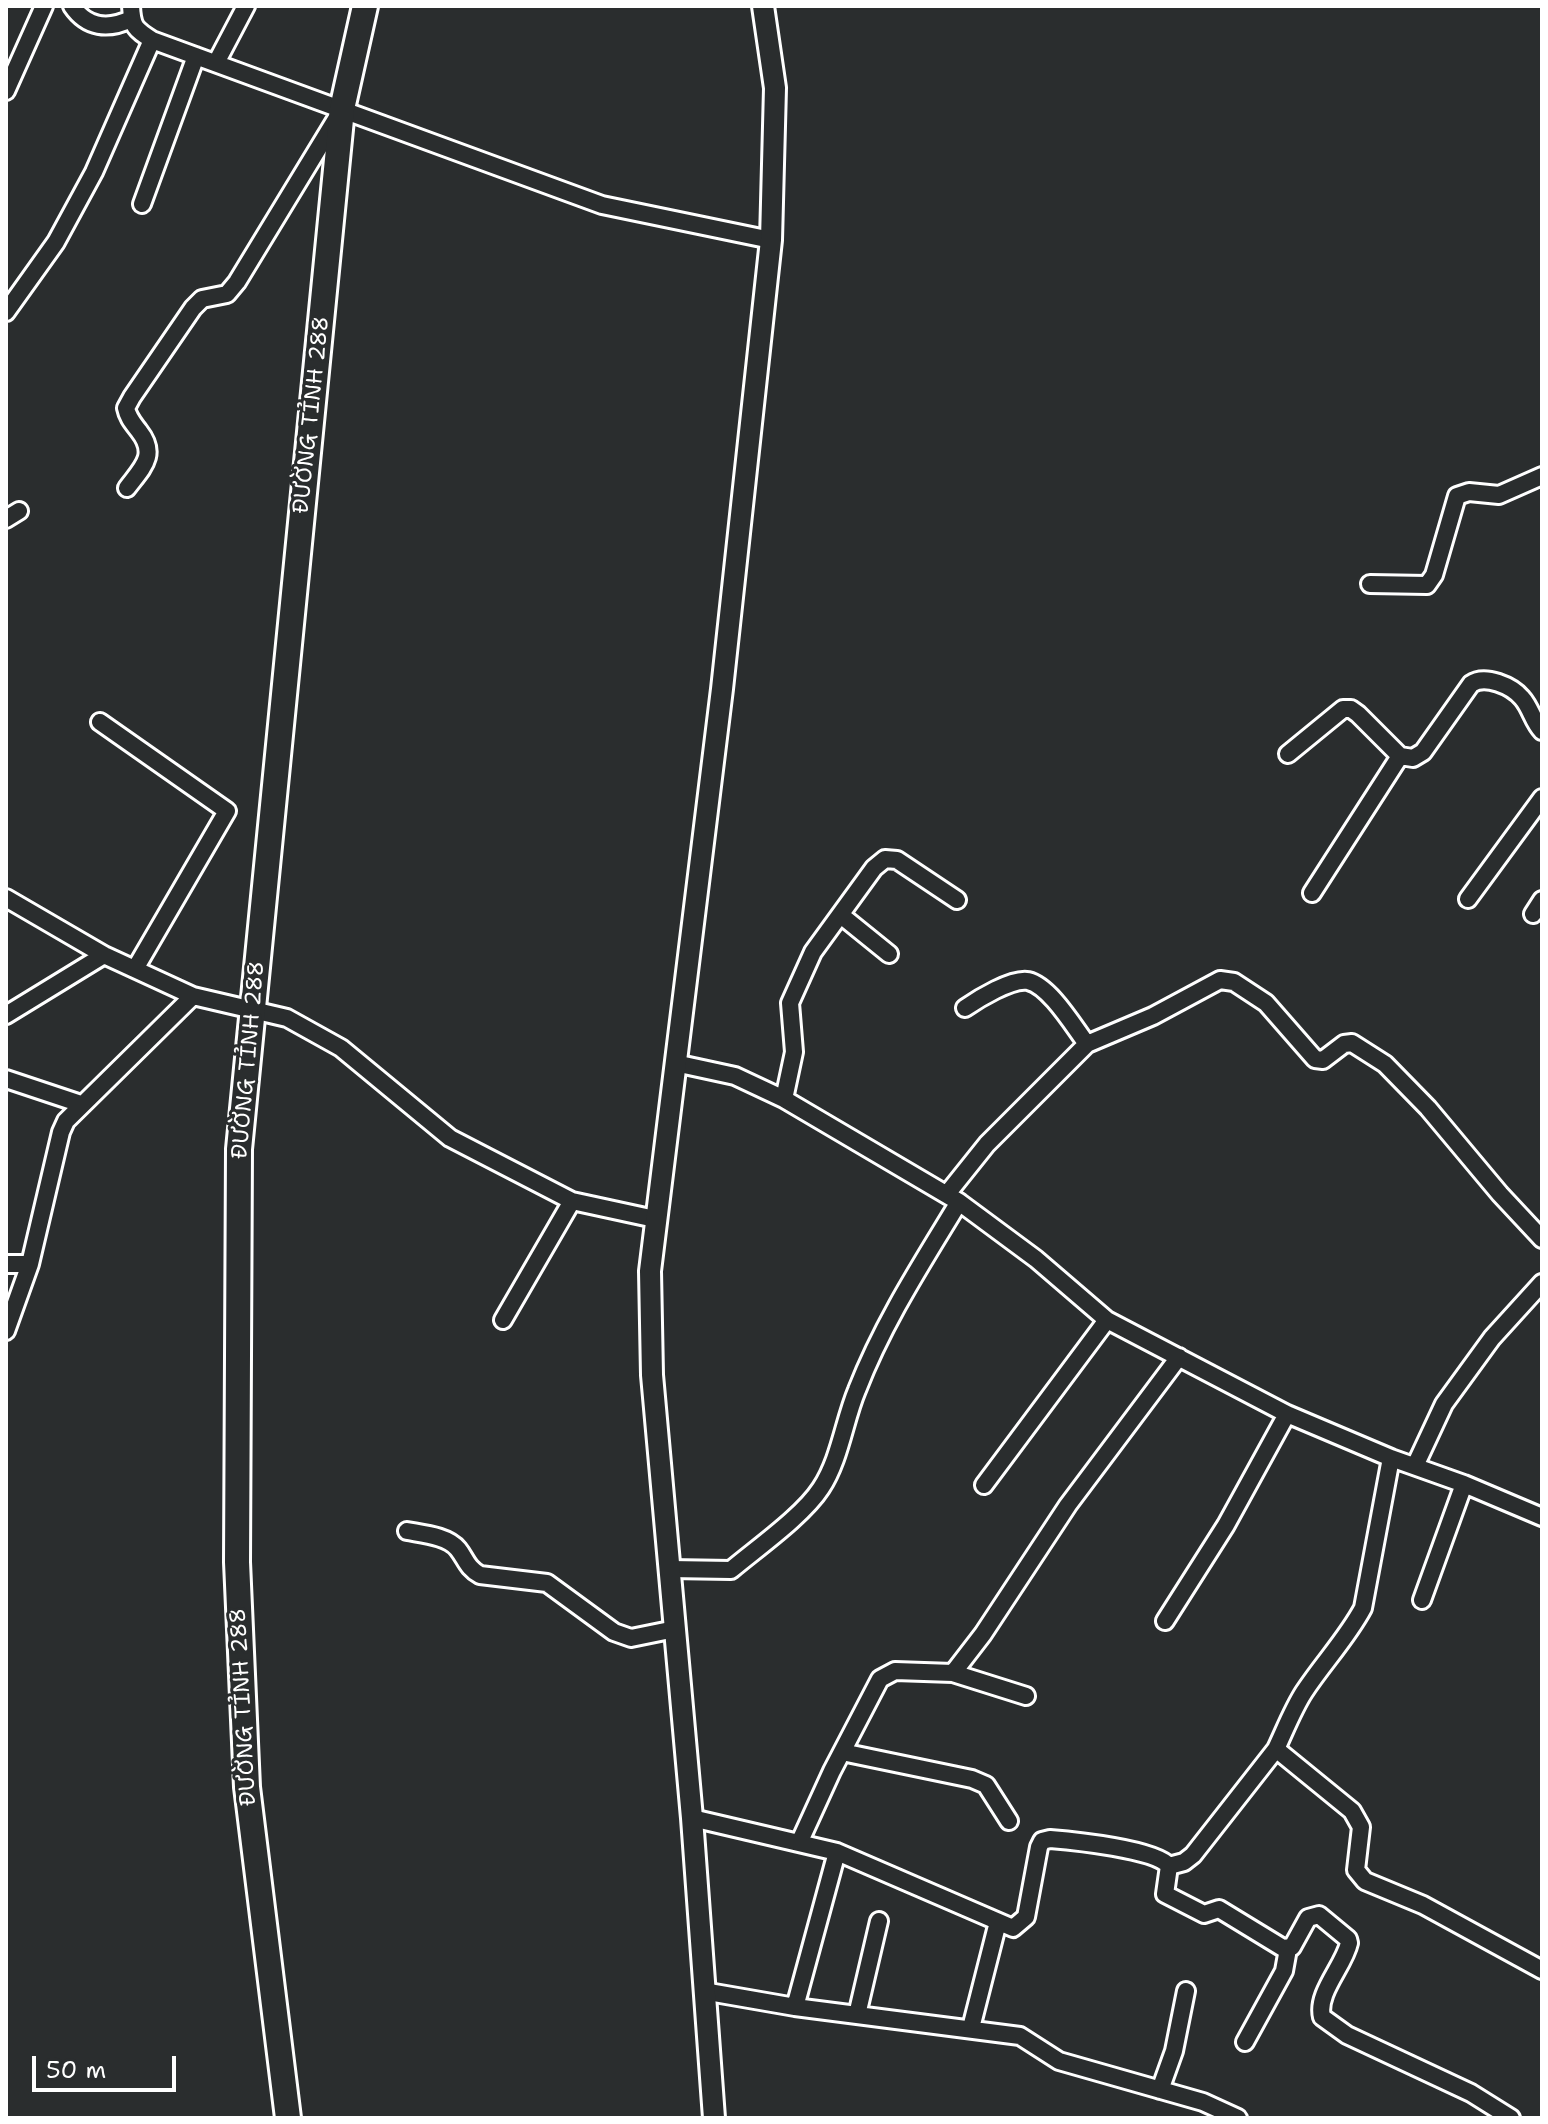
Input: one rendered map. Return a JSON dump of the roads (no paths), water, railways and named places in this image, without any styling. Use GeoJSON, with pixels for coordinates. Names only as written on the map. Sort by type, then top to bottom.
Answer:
{"type":"FeatureCollection","features":[{"type":"Feature","properties":{"kind":"main road","name":"ĐƯỜNG TỈNH 288"},"geometry":{"type":"LineString","coordinates":[[288,2118],[247,1787],[237,1562],[239,1149],[342,109],[365,6]]}},
{"type":"Feature","properties":{"kind":"street"},"geometry":{"type":"LineString","coordinates":[[6,91],[44,6]]}},
{"type":"Feature","properties":{"kind":"street"},"geometry":{"type":"LineString","coordinates":[[72,6],[87,22],[103,27],[120,25],[131,13]]}},
{"type":"Feature","properties":{"kind":"street"},"geometry":{"type":"LineString","coordinates":[[216,63],[246,6]]}},
{"type":"Feature","properties":{"kind":"street"},"geometry":{"type":"LineString","coordinates":[[714,2118],[692,1818],[652,1375],[650,1271],[722,689],[771,240],[775,88],[763,6]]}},
{"type":"Feature","properties":{"kind":"street"},"geometry":{"type":"LineString","coordinates":[[131,13],[136,30],[152,40],[602,205],[771,240]]}},
{"type":"Feature","properties":{"kind":"street"},"geometry":{"type":"LineString","coordinates":[[6,312],[56,242],[94,172],[152,40]]}},
{"type":"Feature","properties":{"kind":"street"},"geometry":{"type":"LineString","coordinates":[[142,204],[196,56]]}},
{"type":"Feature","properties":{"kind":"street"},"geometry":{"type":"LineString","coordinates":[[127,488],[148,457],[147,441],[128,416],[126,408],[132,397],[193,308],[202,299],[227,294],[237,282],[342,109]]}},
{"type":"Feature","properties":{"kind":"street"},"geometry":{"type":"LineString","coordinates":[[1370,584],[1427,585],[1434,575],[1457,496],[1469,492],[1499,495],[1542,476]]}},
{"type":"Feature","properties":{"kind":"street"},"geometry":{"type":"LineString","coordinates":[[1288,754],[1343,709],[1351,709],[1400,756],[1413,758],[1423,752],[1471,684],[1481,679],[1505,686],[1520,695],[1542,731]]}},
{"type":"Feature","properties":{"kind":"street"},"geometry":{"type":"LineString","coordinates":[[100,722],[227,811],[135,969]]}},
{"type":"Feature","properties":{"kind":"street"},"geometry":{"type":"LineString","coordinates":[[1312,893],[1400,756]]}},
{"type":"Feature","properties":{"kind":"street"},"geometry":{"type":"LineString","coordinates":[[1468,899],[1542,798]]}},
{"type":"Feature","properties":{"kind":"street"},"geometry":{"type":"LineString","coordinates":[[784,1099],[794,1052],[790,1003],[813,952],[874,868],[885,859],[897,860],[957,900]]}},
{"type":"Feature","properties":{"kind":"street"},"geometry":{"type":"LineString","coordinates":[[6,898],[104,955],[193,996],[287,1018],[341,1048],[450,1138],[572,1201],[655,1219]]}},
{"type":"Feature","properties":{"kind":"street"},"geometry":{"type":"LineString","coordinates":[[842,916],[889,954]]}},
{"type":"Feature","properties":{"kind":"street"},"geometry":{"type":"LineString","coordinates":[[6,1015],[104,955]]}},
{"type":"Feature","properties":{"kind":"street"},"geometry":{"type":"LineString","coordinates":[[670,1569],[731,1570],[794,1517],[820,1489],[831,1468],[856,1390],[891,1315],[953,1198],[987,1144],[1087,1044],[1153,1016],[1212,983],[1220,980],[1234,982],[1266,1003],[1315,1059],[1323,1060],[1348,1042],[1385,1064],[1428,1108],[1542,1239]]}},
{"type":"Feature","properties":{"kind":"street"},"geometry":{"type":"LineString","coordinates":[[965,1008],[1012,983],[1028,981],[1046,992],[1087,1044]]}},
{"type":"Feature","properties":{"kind":"street"},"geometry":{"type":"LineString","coordinates":[[6,1331],[30,1264],[61,1132],[81,1104],[193,996]]}},
{"type":"Feature","properties":{"kind":"street"},"geometry":{"type":"LineString","coordinates":[[675,1063],[735,1076],[784,1099],[953,1198],[1036,1259],[1107,1320],[1287,1414],[1542,1517]]}},
{"type":"Feature","properties":{"kind":"street"},"geometry":{"type":"LineString","coordinates":[[6,1079],[81,1104]]}},
{"type":"Feature","properties":{"kind":"street"},"geometry":{"type":"LineString","coordinates":[[503,1320],[572,1201]]}},
{"type":"Feature","properties":{"kind":"street"},"geometry":{"type":"LineString","coordinates":[[6,1264],[30,1264]]}},
{"type":"Feature","properties":{"kind":"street"},"geometry":{"type":"LineString","coordinates":[[1415,1466],[1444,1404],[1492,1338],[1542,1283]]}},
{"type":"Feature","properties":{"kind":"street"},"geometry":{"type":"LineString","coordinates":[[984,1485],[1107,1320]]}},
{"type":"Feature","properties":{"kind":"street"},"geometry":{"type":"LineString","coordinates":[[953,1673],[983,1634],[1068,1505],[1179,1357]]}},
{"type":"Feature","properties":{"kind":"street"},"geometry":{"type":"LineString","coordinates":[[1165,1621],[1226,1525],[1287,1414]]}},
{"type":"Feature","properties":{"kind":"street"},"geometry":{"type":"LineString","coordinates":[[1169,1866],[1184,1862],[1193,1855],[1276,1749],[1302,1695],[1337,1644],[1352,1629],[1363,1608],[1391,1458]]}},
{"type":"Feature","properties":{"kind":"street"},"geometry":{"type":"LineString","coordinates":[[1422,1600],[1464,1484]]}},
{"type":"Feature","properties":{"kind":"street"},"geometry":{"type":"LineString","coordinates":[[407,1531],[444,1539],[457,1546],[471,1570],[480,1575],[547,1583],[622,1635],[631,1638],[675,1629]]}},
{"type":"Feature","properties":{"kind":"street"},"geometry":{"type":"LineString","coordinates":[[800,1841],[880,1679],[895,1671],[953,1673],[1026,1696]]}},
{"type":"Feature","properties":{"kind":"street"},"geometry":{"type":"LineString","coordinates":[[1276,1749],[1352,1811],[1361,1827],[1356,1870],[1365,1881],[1423,1905],[1542,1970]]}},
{"type":"Feature","properties":{"kind":"street"},"geometry":{"type":"LineString","coordinates":[[842,1752],[972,1779],[986,1785],[1009,1821]]}},
{"type":"Feature","properties":{"kind":"street"},"geometry":{"type":"LineString","coordinates":[[692,1818],[837,1852],[1013,1928],[1026,1917],[1042,1841],[1058,1840],[1133,1851],[1164,1860],[1169,1866]]}},
{"type":"Feature","properties":{"kind":"street"},"geometry":{"type":"LineString","coordinates":[[795,2007],[837,1852]]}},
{"type":"Feature","properties":{"kind":"street"},"geometry":{"type":"LineString","coordinates":[[1169,1866],[1164,1890],[1167,1897],[1204,1914],[1219,1909],[1288,1949]]}},
{"type":"Feature","properties":{"kind":"street"},"geometry":{"type":"LineString","coordinates":[[1245,2042],[1284,1971],[1288,1949],[1308,1918],[1319,1915],[1349,1943],[1320,2009],[1322,2017],[1347,2035],[1471,2093],[1511,2118]]}},
{"type":"Feature","properties":{"kind":"street"},"geometry":{"type":"LineString","coordinates":[[857,2015],[879,1921]]}},
{"type":"Feature","properties":{"kind":"street"},"geometry":{"type":"LineString","coordinates":[[971,2028],[998,1922]]}},
{"type":"Feature","properties":{"kind":"street"},"geometry":{"type":"LineString","coordinates":[[703,1991],[795,2007],[1020,2036],[1059,2061],[1203,2102],[1238,2118]]}},
{"type":"Feature","properties":{"kind":"street"},"geometry":{"type":"LineString","coordinates":[[1160,2090],[1174,2051],[1186,1991]]}}]}
